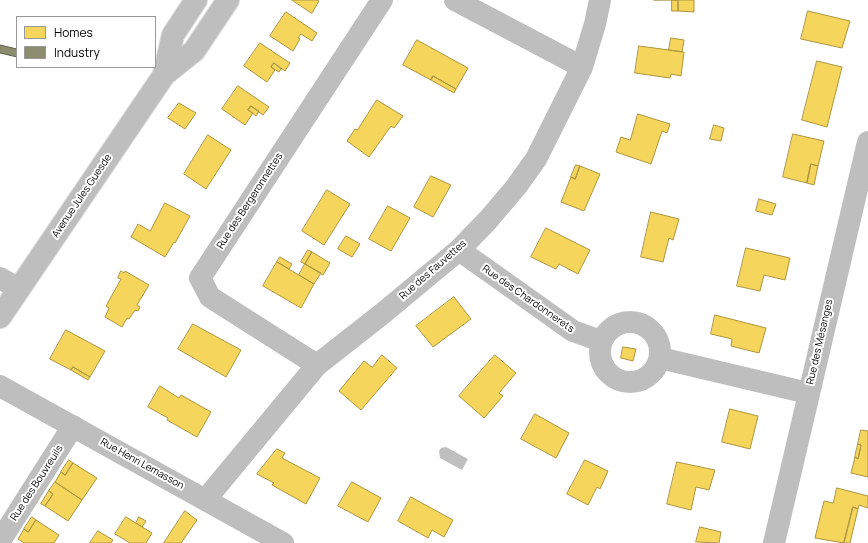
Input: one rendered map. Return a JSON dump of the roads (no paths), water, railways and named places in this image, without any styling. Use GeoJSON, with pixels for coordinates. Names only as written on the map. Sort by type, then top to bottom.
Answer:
{"type":"FeatureCollection","features":[{"type":"Feature","properties":{"kind":"street","name":"Avenue Jules Guesde"},"geometry":{"type":"LineString","coordinates":[[164,75],[173,35],[196,0]]}},
{"type":"Feature","properties":{"kind":"street","name":"Avenue Jules Guesde"},"geometry":{"type":"LineString","coordinates":[[0,317],[164,75],[194,51],[228,0]]}},
{"type":"Feature","properties":{"kind":"street","name":"Rue des Bergeronnettes"},"geometry":{"type":"LineString","coordinates":[[317,364],[210,297],[200,278],[382,0]]}},
{"type":"Feature","properties":{"kind":"street"},"geometry":{"type":"LineString","coordinates":[[455,0],[582,67]]}},
{"type":"Feature","properties":{"kind":"street","name":"Rue des Fauvettes"},"geometry":{"type":"LineString","coordinates":[[206,499],[317,364],[382,314],[459,250],[488,220],[516,187],[536,159],[582,67],[595,24],[600,0]]}},
{"type":"Feature","properties":{"kind":"street","name":"Rue des Mésanges"},"geometry":{"type":"LineString","coordinates":[[774,543],[868,142]]}},
{"type":"Feature","properties":{"kind":"street","name":"Rue des Chardonnerets"},"geometry":{"type":"LineString","coordinates":[[459,250],[573,331],[601,341]]}},
{"type":"Feature","properties":{"kind":"street"},"geometry":{"type":"LineString","coordinates":[[0,278],[19,289]]}},
{"type":"Feature","properties":{"kind":"street"},"geometry":{"type":"LineString","coordinates":[[623,322],[633,322],[647,328],[657,338],[660,348],[660,358],[650,375],[632,383],[621,382],[612,377],[605,370],[600,361],[599,351],[601,341],[606,333],[614,326],[623,322]]}},
{"type":"Feature","properties":{"kind":"street"},"geometry":{"type":"LineString","coordinates":[[660,358],[808,393]]}},
{"type":"Feature","properties":{"kind":"street","name":"Rue Henri Lemasson"},"geometry":{"type":"LineString","coordinates":[[0,386],[283,543]]}},
{"type":"Feature","properties":{"kind":"street","name":"Rue des Bouvreuils"},"geometry":{"type":"LineString","coordinates":[[0,541],[73,426]]}}]}
